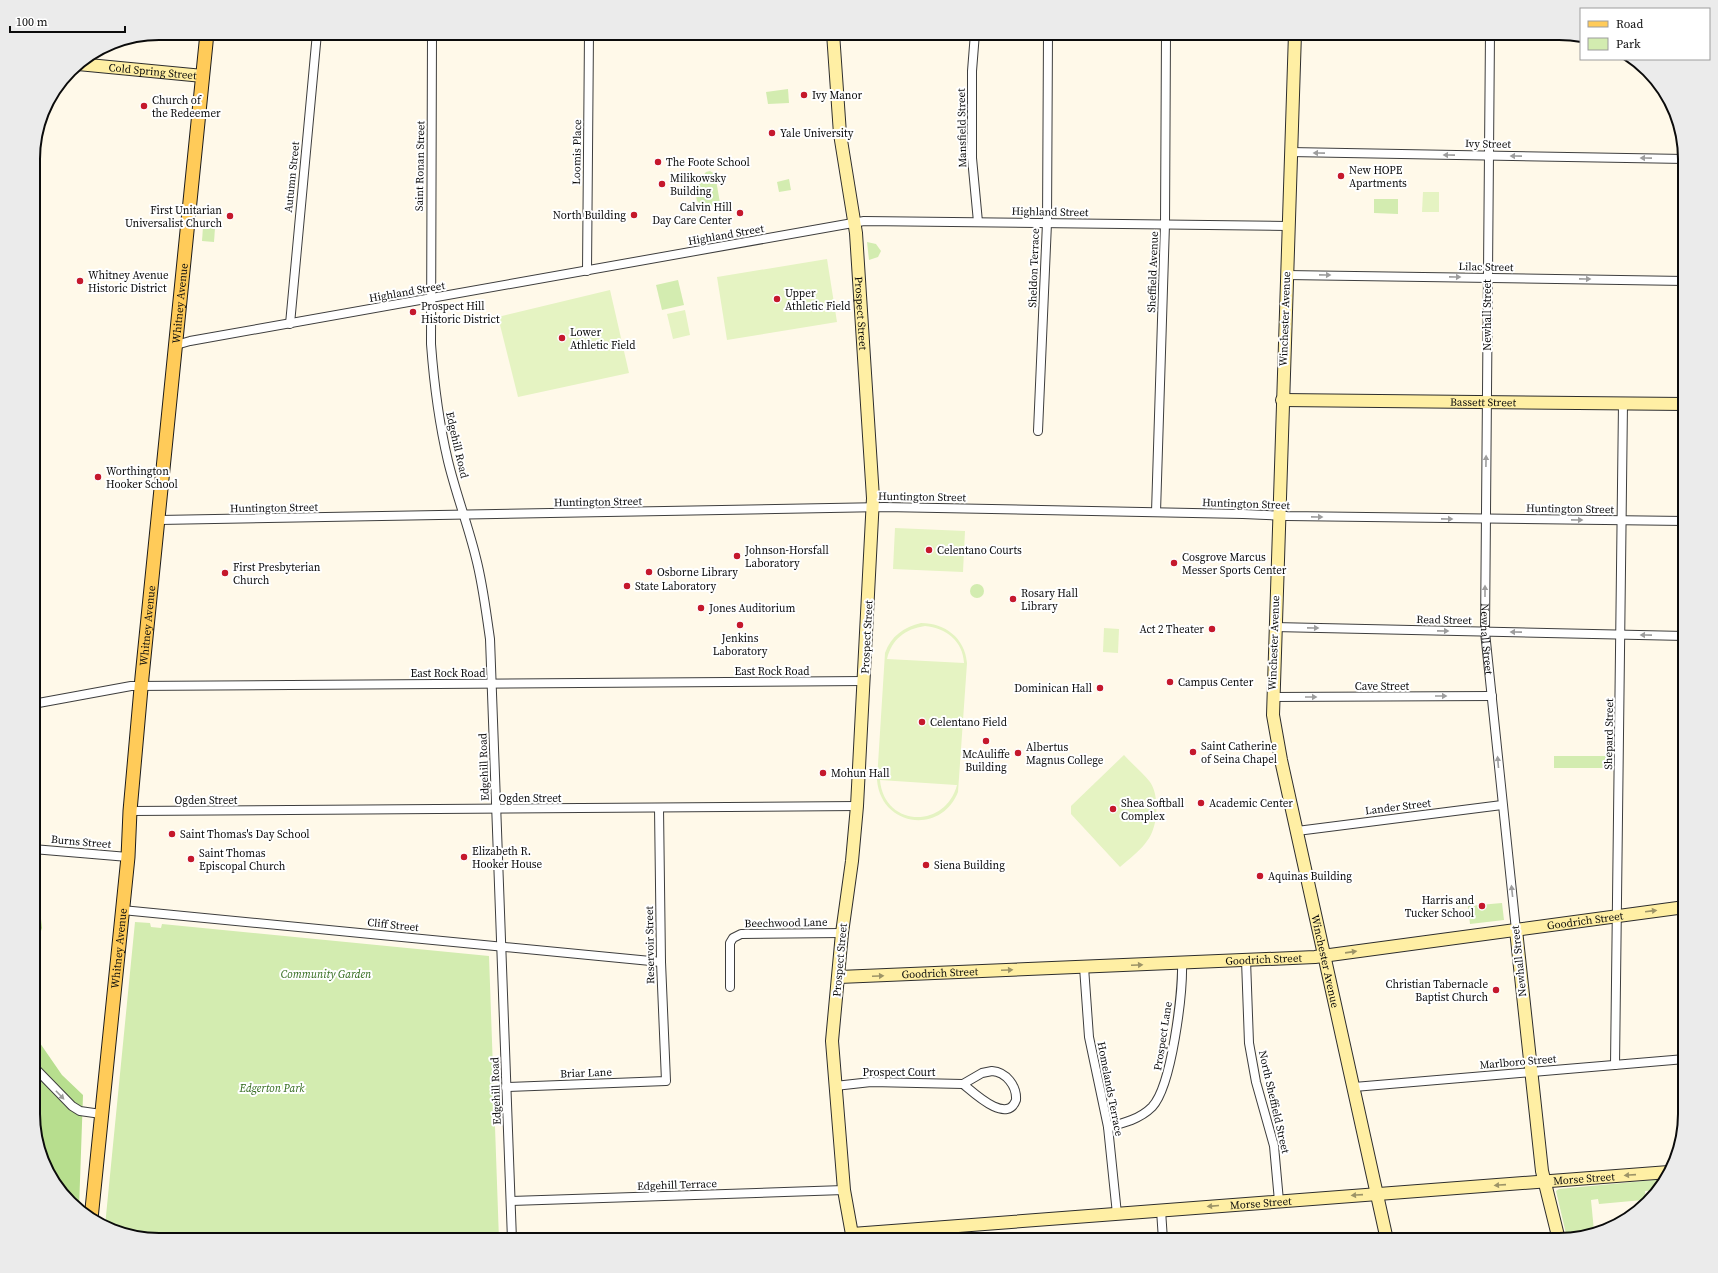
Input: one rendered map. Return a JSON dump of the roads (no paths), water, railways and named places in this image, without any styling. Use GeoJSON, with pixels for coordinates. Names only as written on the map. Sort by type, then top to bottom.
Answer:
{"type":"FeatureCollection","features":[{"type":"Feature","properties":{"kind":"main road","name":"Whitney Avenue"},"geometry":{"type":"LineString","coordinates":[[92,1211],[128,857],[130,811],[206,40]]}},
{"type":"Feature","properties":{"kind":"main road","name":"Prospect Street"},"geometry":{"type":"LineString","coordinates":[[833,40],[840,134],[854,223],[871,459],[873,507],[865,681],[857,806],[842,933],[832,1041],[844,1190],[852,1233]]}},
{"type":"Feature","properties":{"kind":"main road","name":"Winchester Avenue"},"geometry":{"type":"LineString","coordinates":[[1295,40],[1287,226],[1272,697],[1275,732],[1385,1233]]}},
{"type":"Feature","properties":{"kind":"main road","name":"Cold Spring Street"},"geometry":{"type":"LineString","coordinates":[[87,65],[203,76]]}},
{"type":"Feature","properties":{"kind":"main road","name":"Bassett Street"},"geometry":{"type":"LineString","coordinates":[[1282,400],[1678,404]]}},
{"type":"Feature","properties":{"kind":"main road","name":"Goodrich Street"},"geometry":{"type":"LineString","coordinates":[[839,977],[1325,956],[1678,908]]}},
{"type":"Feature","properties":{"kind":"main road","name":"Newhall Street"},"geometry":{"type":"LineString","coordinates":[[1516,930],[1542,1171],[1557,1233]]}},
{"type":"Feature","properties":{"kind":"main road","name":"Morse Street"},"geometry":{"type":"LineString","coordinates":[[899,1233],[1161,1210],[1662,1172]]}},
{"type":"Feature","properties":{"kind":"street","name":"Autumn Street"},"geometry":{"type":"LineString","coordinates":[[290,324],[316,40]]}},
{"type":"Feature","properties":{"kind":"street","name":"Saint Ronan Street"},"geometry":{"type":"LineString","coordinates":[[430,299],[432,40]]}},
{"type":"Feature","properties":{"kind":"street","name":"Loomis Place"},"geometry":{"type":"LineString","coordinates":[[587,271],[589,40]]}},
{"type":"Feature","properties":{"kind":"street","name":"Mansfield Street"},"geometry":{"type":"LineString","coordinates":[[974,40],[972,71],[972,158],[978,222]]}},
{"type":"Feature","properties":{"kind":"street","name":"Sheldon Terrace"},"geometry":{"type":"LineString","coordinates":[[1038,431],[1047,223],[1048,40]]}},
{"type":"Feature","properties":{"kind":"street","name":"Sheffield Avenue"},"geometry":{"type":"LineString","coordinates":[[1156,512],[1165,224],[1166,40]]}},
{"type":"Feature","properties":{"kind":"street","name":"Newhall Street"},"geometry":{"type":"LineString","coordinates":[[1490,40],[1485,632],[1516,930]]}},
{"type":"Feature","properties":{"kind":"street","name":"Ivy Street"},"geometry":{"type":"LineString","coordinates":[[1290,152],[1678,159]]}},
{"type":"Feature","properties":{"kind":"street","name":"Highland Street"},"geometry":{"type":"LineString","coordinates":[[176,345],[190,341],[864,221],[1287,226]]}},
{"type":"Feature","properties":{"kind":"street","name":"Lilac Street"},"geometry":{"type":"LineString","coordinates":[[1286,275],[1678,281]]}},
{"type":"Feature","properties":{"kind":"street","name":"Edgehill Road"},"geometry":{"type":"LineString","coordinates":[[430,299],[431,344],[438,409],[448,460],[476,557],[484,594],[490,639],[512,1233]]}},
{"type":"Feature","properties":{"kind":"street","name":"Shepard Street"},"geometry":{"type":"LineString","coordinates":[[1614,1065],[1618,916],[1623,403]]}},
{"type":"Feature","properties":{"kind":"street","name":"Huntington Street"},"geometry":{"type":"LineString","coordinates":[[158,520],[873,507],[1156,512],[1278,516],[1678,521]]}},
{"type":"Feature","properties":{"kind":"street","name":"Read Street"},"geometry":{"type":"LineString","coordinates":[[1274,627],[1678,636]]}},
{"type":"Feature","properties":{"kind":"street","name":"East Rock Road"},"geometry":{"type":"LineString","coordinates":[[40,703],[131,686],[865,681]]}},
{"type":"Feature","properties":{"kind":"street","name":"Cave Street"},"geometry":{"type":"LineString","coordinates":[[1272,697],[1492,696]]}},
{"type":"Feature","properties":{"kind":"street","name":"Lander Street"},"geometry":{"type":"LineString","coordinates":[[1297,831],[1502,805]]}},
{"type":"Feature","properties":{"kind":"street","name":"Ogden Street"},"geometry":{"type":"LineString","coordinates":[[130,811],[857,806]]}},
{"type":"Feature","properties":{"kind":"street","name":"Reservoir Street"},"geometry":{"type":"LineString","coordinates":[[659,808],[661,962],[666,1081]]}},
{"type":"Feature","properties":{"kind":"street","name":"Burns Street"},"geometry":{"type":"LineString","coordinates":[[40,850],[128,857]]}},
{"type":"Feature","properties":{"kind":"street","name":"Cliff Street"},"geometry":{"type":"LineString","coordinates":[[122,910],[661,962]]}},
{"type":"Feature","properties":{"kind":"street","name":"Beechwood Lane"},"geometry":{"type":"LineString","coordinates":[[730,987],[730,943],[732,938],[741,934],[842,933]]}},
{"type":"Feature","properties":{"kind":"street","name":"North Sheffield Street"},"geometry":{"type":"LineString","coordinates":[[1246,960],[1249,1043],[1256,1082],[1274,1146],[1279,1201]]}},
{"type":"Feature","properties":{"kind":"street","name":"Prospect Lane"},"geometry":{"type":"LineString","coordinates":[[1108,1127],[1126,1123],[1142,1115],[1153,1106],[1163,1090],[1172,1058],[1181,985],[1182,962]]}},
{"type":"Feature","properties":{"kind":"street","name":"Homelands Terrace"},"geometry":{"type":"LineString","coordinates":[[1084,967],[1089,1037],[1108,1127],[1117,1214]]}},
{"type":"Feature","properties":{"kind":"street","name":"Marlboro Street"},"geometry":{"type":"LineString","coordinates":[[1354,1087],[1678,1060]]}},
{"type":"Feature","properties":{"kind":"street"},"geometry":{"type":"LineString","coordinates":[[997,1071],[1010,1080],[1015,1089],[1016,1100],[1013,1106],[1008,1109],[997,1108],[963,1084],[982,1073],[997,1071]]}},
{"type":"Feature","properties":{"kind":"street"},"geometry":{"type":"LineString","coordinates":[[40,1073],[72,1106],[82,1111],[101,1114]]}},
{"type":"Feature","properties":{"kind":"street","name":"Briar Lane"},"geometry":{"type":"LineString","coordinates":[[506,1087],[666,1081]]}},
{"type":"Feature","properties":{"kind":"street","name":"Prospect Court"},"geometry":{"type":"LineString","coordinates":[[835,1086],[871,1082],[963,1084]]}},
{"type":"Feature","properties":{"kind":"street","name":"Edgehill Terrace"},"geometry":{"type":"LineString","coordinates":[[511,1202],[844,1190]]}},
{"type":"Feature","properties":{"kind":"street"},"geometry":{"type":"LineString","coordinates":[[1161,1210],[1163,1233]]}},
{"type":"Feature","properties":{"kind":"place","name":"Ivy Manor"},"geometry":{"type":"Point","coordinates":[804,95]}},
{"type":"Feature","properties":{"kind":"place","name":"Church of the Redeemer"},"geometry":{"type":"Point","coordinates":[144,106]}},
{"type":"Feature","properties":{"kind":"place","name":"Yale University"},"geometry":{"type":"Point","coordinates":[772,133]}},
{"type":"Feature","properties":{"kind":"place","name":"The Foote School"},"geometry":{"type":"Point","coordinates":[658,162]}},
{"type":"Feature","properties":{"kind":"place","name":"New HOPE Apartments"},"geometry":{"type":"Point","coordinates":[1341,176]}},
{"type":"Feature","properties":{"kind":"place","name":"Milikowsky Building"},"geometry":{"type":"Point","coordinates":[662,184]}},
{"type":"Feature","properties":{"kind":"place","name":"Calvin Hill Day Care Center"},"geometry":{"type":"Point","coordinates":[740,213]}},
{"type":"Feature","properties":{"kind":"place","name":"North Building"},"geometry":{"type":"Point","coordinates":[634,215]}},
{"type":"Feature","properties":{"kind":"place","name":"First Unitarian Universalist Church"},"geometry":{"type":"Point","coordinates":[230,216]}},
{"type":"Feature","properties":{"kind":"place","name":"Whitney Avenue Historic District"},"geometry":{"type":"Point","coordinates":[80,281]}},
{"type":"Feature","properties":{"kind":"place","name":"Upper Athletic Field"},"geometry":{"type":"Point","coordinates":[777,299]}},
{"type":"Feature","properties":{"kind":"place","name":"Prospect Hill Historic District"},"geometry":{"type":"Point","coordinates":[413,312]}},
{"type":"Feature","properties":{"kind":"place","name":"Lower Athletic Field"},"geometry":{"type":"Point","coordinates":[562,338]}},
{"type":"Feature","properties":{"kind":"place","name":"Worthington Hooker School"},"geometry":{"type":"Point","coordinates":[98,477]}},
{"type":"Feature","properties":{"kind":"place","name":"Celentano Courts"},"geometry":{"type":"Point","coordinates":[929,550]}},
{"type":"Feature","properties":{"kind":"place","name":"Johnson-Horsfall Laboratory"},"geometry":{"type":"Point","coordinates":[737,556]}},
{"type":"Feature","properties":{"kind":"place","name":"Cosgrove Marcus Messer Sports Center"},"geometry":{"type":"Point","coordinates":[1174,563]}},
{"type":"Feature","properties":{"kind":"place","name":"Osborne Library"},"geometry":{"type":"Point","coordinates":[649,572]}},
{"type":"Feature","properties":{"kind":"place","name":"First Presbyterian Church"},"geometry":{"type":"Point","coordinates":[225,573]}},
{"type":"Feature","properties":{"kind":"place","name":"State Laboratory"},"geometry":{"type":"Point","coordinates":[627,586]}},
{"type":"Feature","properties":{"kind":"place","name":"Rosary Hall Library"},"geometry":{"type":"Point","coordinates":[1013,599]}},
{"type":"Feature","properties":{"kind":"place","name":"Jones Auditorium"},"geometry":{"type":"Point","coordinates":[701,608]}},
{"type":"Feature","properties":{"kind":"place","name":"Jenkins Laboratory"},"geometry":{"type":"Point","coordinates":[740,625]}},
{"type":"Feature","properties":{"kind":"place","name":"Act 2 Theater"},"geometry":{"type":"Point","coordinates":[1212,629]}},
{"type":"Feature","properties":{"kind":"place","name":"Campus Center"},"geometry":{"type":"Point","coordinates":[1170,682]}},
{"type":"Feature","properties":{"kind":"place","name":"Dominican Hall"},"geometry":{"type":"Point","coordinates":[1100,688]}},
{"type":"Feature","properties":{"kind":"place","name":"Celentano Field"},"geometry":{"type":"Point","coordinates":[922,722]}},
{"type":"Feature","properties":{"kind":"place","name":"McAuliffe Building"},"geometry":{"type":"Point","coordinates":[986,741]}},
{"type":"Feature","properties":{"kind":"place","name":"Saint Catherine of Seina Chapel"},"geometry":{"type":"Point","coordinates":[1193,752]}},
{"type":"Feature","properties":{"kind":"place","name":"Albertus Magnus College"},"geometry":{"type":"Point","coordinates":[1018,753]}},
{"type":"Feature","properties":{"kind":"place","name":"Mohun Hall"},"geometry":{"type":"Point","coordinates":[823,773]}},
{"type":"Feature","properties":{"kind":"place","name":"Academic Center"},"geometry":{"type":"Point","coordinates":[1201,803]}},
{"type":"Feature","properties":{"kind":"place","name":"Shea Softball Complex"},"geometry":{"type":"Point","coordinates":[1113,809]}},
{"type":"Feature","properties":{"kind":"place","name":"Saint Thomas's Day School"},"geometry":{"type":"Point","coordinates":[172,834]}},
{"type":"Feature","properties":{"kind":"place","name":"Elizabeth R. Hooker House"},"geometry":{"type":"Point","coordinates":[464,857]}},
{"type":"Feature","properties":{"kind":"place","name":"Saint Thomas Episcopal Church"},"geometry":{"type":"Point","coordinates":[191,859]}},
{"type":"Feature","properties":{"kind":"place","name":"Siena Building"},"geometry":{"type":"Point","coordinates":[926,865]}},
{"type":"Feature","properties":{"kind":"place","name":"Aquinas Building"},"geometry":{"type":"Point","coordinates":[1260,876]}},
{"type":"Feature","properties":{"kind":"place","name":"Harris and Tucker School"},"geometry":{"type":"Point","coordinates":[1482,906]}},
{"type":"Feature","properties":{"kind":"place","name":"Christian Tabernacle Baptist Church"},"geometry":{"type":"Point","coordinates":[1496,990]}},
{"type":"Feature","properties":{"kind":"park label","name":"Community Garden"},"geometry":{"type":"Point","coordinates":[326,974]}},
{"type":"Feature","properties":{"kind":"park label","name":"Edgerton Park"},"geometry":{"type":"Point","coordinates":[272,1088]}}]}
